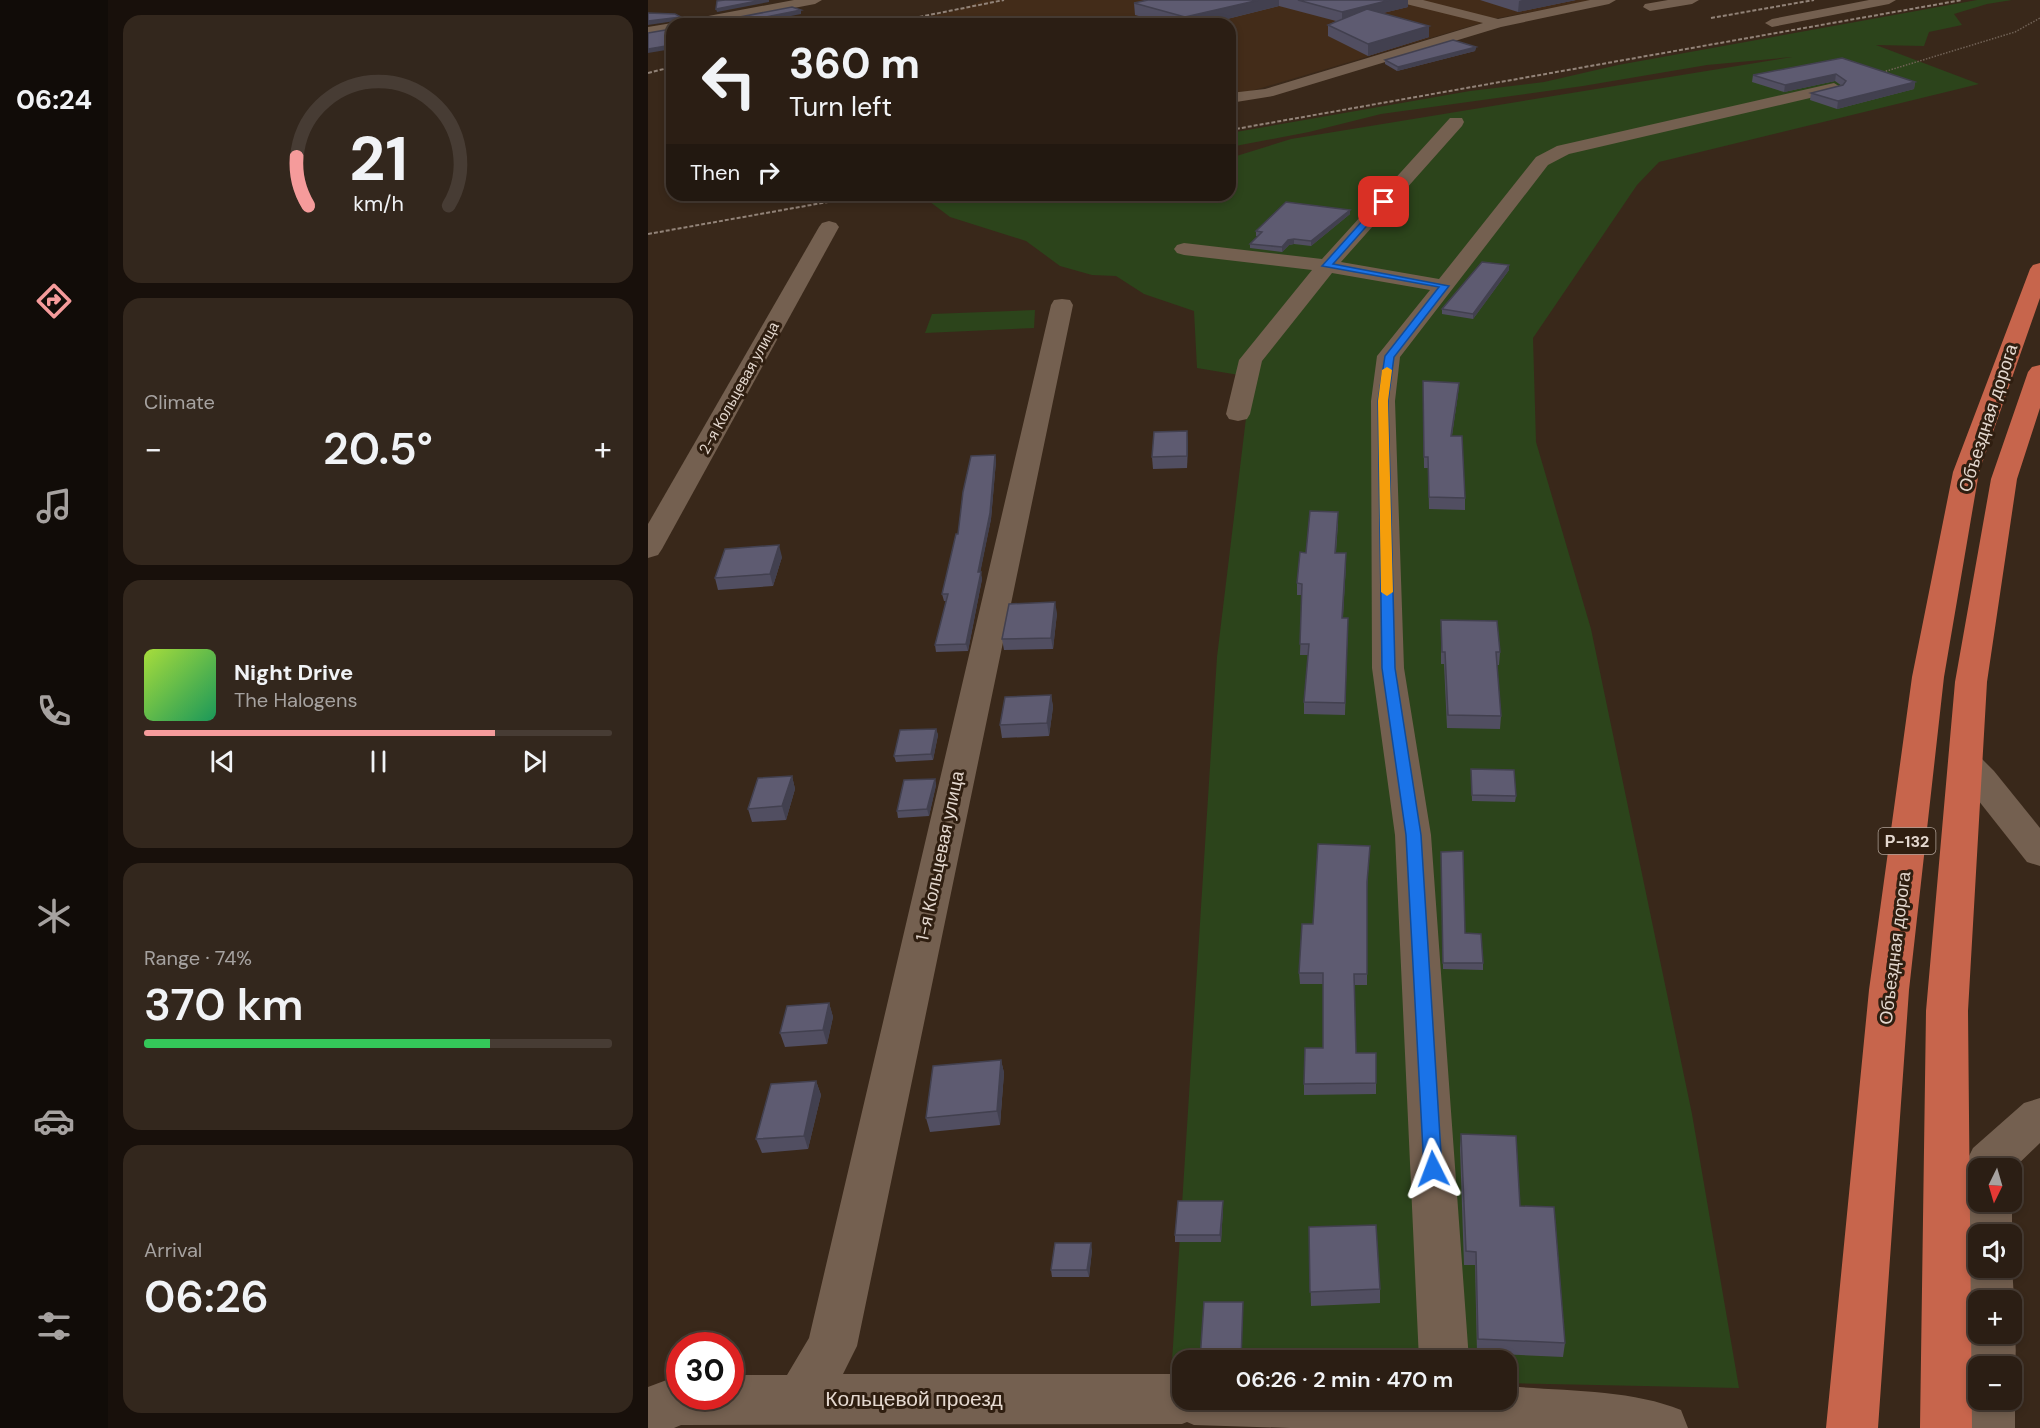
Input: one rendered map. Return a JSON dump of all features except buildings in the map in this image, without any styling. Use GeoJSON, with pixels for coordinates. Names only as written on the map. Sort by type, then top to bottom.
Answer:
{"type":"FeatureCollection","features":[{"type":"Feature","properties":{"kind":"highway","name":"Объездная дорога"},"geometry":{"type":"LineString","coordinates":[[1852,1428],[1889,990],[1928,677],[1966,472],[2040,269]]}},
{"type":"Feature","properties":{"kind":"highway","name":"Объездная дорога"},"geometry":{"type":"LineString","coordinates":[[1946,1428],[1947,1011],[1971,682],[2004,479],[2040,372]]}},
{"type":"Feature","properties":{"kind":"street"},"geometry":{"type":"LineString","coordinates":[[719,18],[815,0]]}},
{"type":"Feature","properties":{"kind":"street"},"geometry":{"type":"LineString","coordinates":[[1407,0],[1498,23]]}},
{"type":"Feature","properties":{"kind":"street"},"geometry":{"type":"LineString","coordinates":[[1558,0],[1584,6]]}},
{"type":"Feature","properties":{"kind":"street"},"geometry":{"type":"LineString","coordinates":[[1236,97],[1267,93],[1498,23],[1609,0]]}},
{"type":"Feature","properties":{"kind":"street"},"geometry":{"type":"LineString","coordinates":[[1650,7],[1692,0]]}},
{"type":"Feature","properties":{"kind":"street"},"geometry":{"type":"LineString","coordinates":[[1772,23],[1889,0]]}},
{"type":"Feature","properties":{"kind":"street"},"geometry":{"type":"LineString","coordinates":[[648,31],[666,28]]}},
{"type":"Feature","properties":{"kind":"street"},"geometry":{"type":"LineString","coordinates":[[1444,1350],[1413,835],[1388,668],[1383,401],[1389,356],[1542,161],[1563,150],[1834,88]]}},
{"type":"Feature","properties":{"kind":"street"},"geometry":{"type":"LineString","coordinates":[[1238,414],[1251,360],[1327,266],[1456,122]]}},
{"type":"Feature","properties":{"kind":"street","name":"2-я Кольцевая улица"},"geometry":{"type":"LineString","coordinates":[[648,549],[829,227]]}},
{"type":"Feature","properties":{"kind":"street"},"geometry":{"type":"LineString","coordinates":[[1184,249],[1327,266],[1444,286]]}},
{"type":"Feature","properties":{"kind":"street","name":"1-я Кольцевая улица"},"geometry":{"type":"LineString","coordinates":[[801,1400],[832,1346],[1062,305]]}},
{"type":"Feature","properties":{"kind":"street"},"geometry":{"type":"LineString","coordinates":[[1965,762],[1982,779],[2040,853]]}},
{"type":"Feature","properties":{"kind":"street"},"geometry":{"type":"LineString","coordinates":[[1993,1158],[2040,1116]]}},
{"type":"Feature","properties":{"kind":"street","name":"Кольцевой проезд"},"geometry":{"type":"LineString","coordinates":[[659,1405],[801,1400],[1172,1399]]}},
{"type":"Feature","properties":{"kind":"street"},"geometry":{"type":"LineString","coordinates":[[1517,1402],[1662,1428]]}},
{"type":"Feature","properties":{"kind":"street"},"geometry":{"type":"LineString","coordinates":[[1989,1410],[1989,1428]]}},
{"type":"Feature","properties":{"kind":"path"},"geometry":{"type":"LineString","coordinates":[[1834,88],[2015,32],[2040,18]]}},
{"type":"Feature","properties":{"kind":"shaded area"},"geometry":{"type":"Polygon","coordinates":[[[983,0],[1595,0],[1498,18],[1251,91],[1236,92],[1236,18],[920,18],[959,10],[983,0]]]}},
{"type":"Feature","properties":{"kind":"green space"},"geometry":{"type":"Polygon","coordinates":[[[1977,0],[2012,0],[1987,4],[1954,14],[1962,25],[1929,32],[1924,46],[1876,45],[1979,84],[1659,162],[1637,185],[1533,338],[1536,442],[1591,629],[1692,1114],[1739,1388],[1517,1383],[1517,1350],[1173,1350],[1217,657],[1251,377],[1197,368],[1194,311],[1144,294],[1116,276],[1092,275],[1060,266],[1026,241],[950,217],[929,201],[1236,201],[1236,156],[1291,139],[1792,57],[1707,65],[1583,86],[1381,114],[1309,132],[1236,146],[1236,132],[1470,91],[1544,82],[1618,65],[1977,0]]]}},
{"type":"Feature","properties":{"kind":"green space"},"geometry":{"type":"Polygon","coordinates":[[[1035,310],[1034,328],[925,333],[932,314],[1035,310]]]}},
{"type":"Feature","properties":{"kind":"railway"},"geometry":{"type":"LineString","coordinates":[[914,18],[1004,0]]}},
{"type":"Feature","properties":{"kind":"railway"},"geometry":{"type":"LineString","coordinates":[[1711,18],[1814,0]]}},
{"type":"Feature","properties":{"kind":"railway"},"geometry":{"type":"LineString","coordinates":[[1236,129],[1962,0]]}},
{"type":"Feature","properties":{"kind":"railway"},"geometry":{"type":"LineString","coordinates":[[648,73],[666,68]]}},
{"type":"Feature","properties":{"kind":"railway"},"geometry":{"type":"LineString","coordinates":[[648,234],[833,201]]}},
{"type":"Feature","properties":{"kind":"slow traffic"},"geometry":{"type":"LineString","coordinates":[[1387,370],[1383,401],[1387,592]]}},
{"type":"Feature","properties":{"kind":"route"},"geometry":{"type":"LineString","coordinates":[[1384,202],[1327,266],[1444,286],[1389,356],[1383,401],[1388,668],[1413,835],[1433,1169]]}}]}
